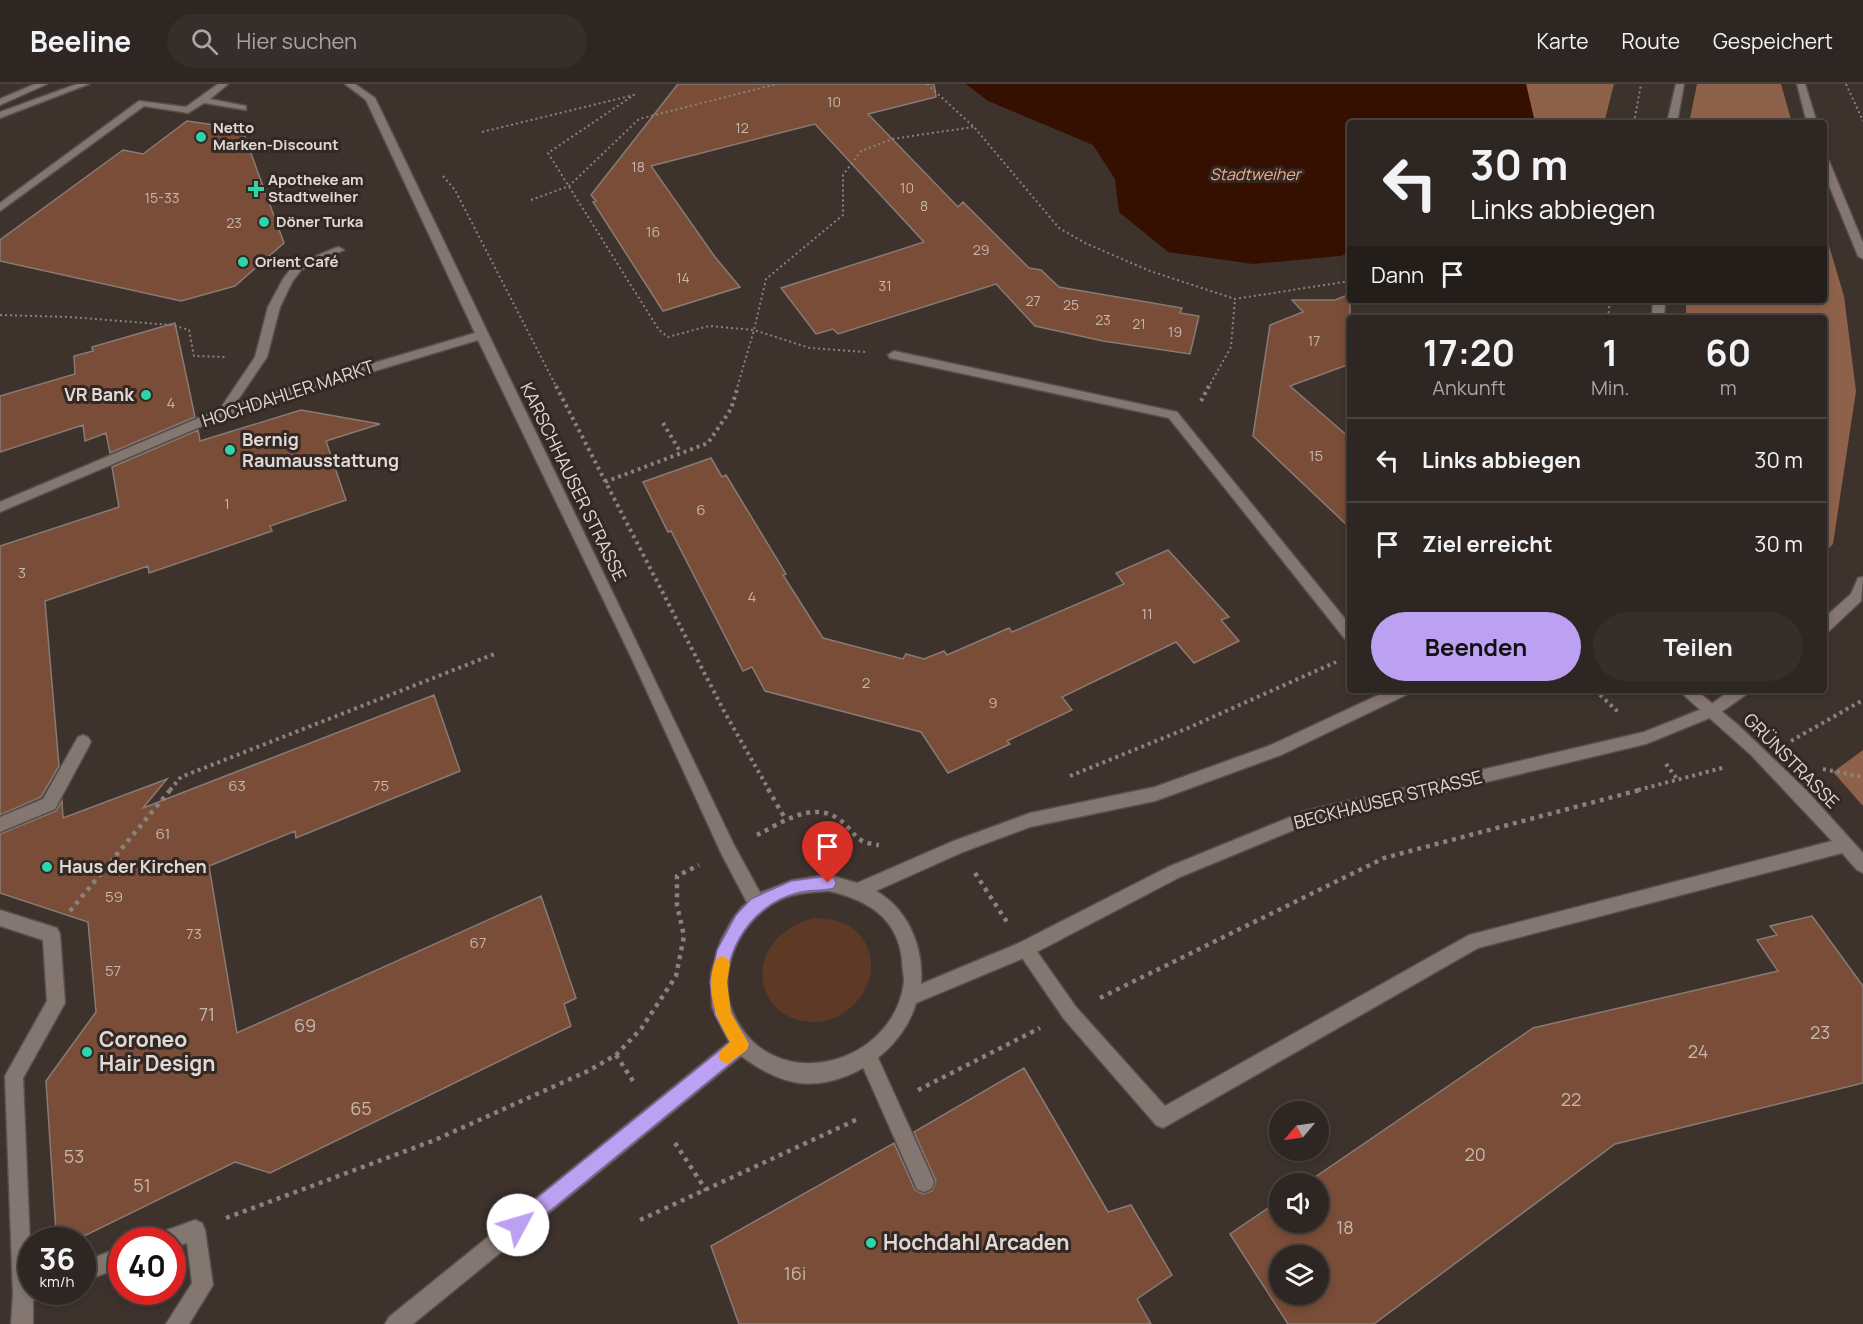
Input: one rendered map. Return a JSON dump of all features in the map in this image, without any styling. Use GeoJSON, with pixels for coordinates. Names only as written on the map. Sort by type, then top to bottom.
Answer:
{"type":"FeatureCollection","features":[{"type":"Feature","properties":{"kind":"street"},"geometry":{"type":"LineString","coordinates":[[0,102],[43,84]]}},
{"type":"Feature","properties":{"kind":"street"},"geometry":{"type":"LineString","coordinates":[[0,115],[85,84]]}},
{"type":"Feature","properties":{"kind":"street"},"geometry":{"type":"LineString","coordinates":[[0,208],[142,103],[189,110],[224,84]]}},
{"type":"Feature","properties":{"kind":"street","name":"KARSCHHAUSER STRASSE"},"geometry":{"type":"LineString","coordinates":[[348,84],[370,98],[481,334],[639,658],[728,850],[757,904]]}},
{"type":"Feature","properties":{"kind":"street"},"geometry":{"type":"LineString","coordinates":[[1673,120],[1680,84]]}},
{"type":"Feature","properties":{"kind":"street"},"geometry":{"type":"LineString","coordinates":[[1801,84],[1811,120]]}},
{"type":"Feature","properties":{"kind":"street"},"geometry":{"type":"LineString","coordinates":[[202,100],[243,108]]}},
{"type":"Feature","properties":{"kind":"street"},"geometry":{"type":"LineString","coordinates":[[1827,168],[1863,256]]}},
{"type":"Feature","properties":{"kind":"street"},"geometry":{"type":"LineString","coordinates":[[224,412],[261,357],[274,307],[287,280],[297,268],[339,250]]}},
{"type":"Feature","properties":{"kind":"street","name":"HOCHDAHLER MARKT"},"geometry":{"type":"LineString","coordinates":[[0,507],[224,412],[481,334]]}},
{"type":"Feature","properties":{"kind":"street"},"geometry":{"type":"LineString","coordinates":[[894,355],[1173,415],[1347,631]]}},
{"type":"Feature","properties":{"kind":"street"},"geometry":{"type":"LineString","coordinates":[[1827,624],[1856,597],[1863,582]]}},
{"type":"Feature","properties":{"kind":"street"},"geometry":{"type":"LineString","coordinates":[[860,890],[957,847],[1030,819],[1155,794],[1276,750],[1396,693]]}},
{"type":"Feature","properties":{"kind":"street","name":"GRÜNSTRASSE"},"geometry":{"type":"LineString","coordinates":[[1689,693],[1713,711],[1763,757],[1863,865]]}},
{"type":"Feature","properties":{"kind":"street","name":"BECKHAUSER STRASSE"},"geometry":{"type":"LineString","coordinates":[[912,996],[1025,949],[1174,872],[1305,818],[1646,738],[1713,711],[1738,693]]}},
{"type":"Feature","properties":{"kind":"street"},"geometry":{"type":"LineString","coordinates":[[0,825],[49,804],[83,742]]}},
{"type":"Feature","properties":{"kind":"street"},"geometry":{"type":"LineString","coordinates":[[1025,949],[1070,1013],[1163,1118],[1475,940],[1845,844]]}},
{"type":"Feature","properties":{"kind":"street"},"geometry":{"type":"LineString","coordinates":[[828,883],[860,890],[886,907],[905,932],[914,962],[912,996],[900,1023],[880,1047],[867,1056],[854,1064],[824,1073],[792,1072],[764,1062],[741,1044],[724,1015],[718,982],[725,950],[741,921],[757,904],[796,886],[828,883]]}},
{"type":"Feature","properties":{"kind":"street"},"geometry":{"type":"LineString","coordinates":[[0,918],[51,934],[56,1003],[14,1076],[23,1227]]}},
{"type":"Feature","properties":{"kind":"street"},"geometry":{"type":"LineString","coordinates":[[396,1324],[741,1044]]}},
{"type":"Feature","properties":{"kind":"street"},"geometry":{"type":"LineString","coordinates":[[867,1056],[924,1182]]}},
{"type":"Feature","properties":{"kind":"street"},"geometry":{"type":"LineString","coordinates":[[177,1324],[202,1285],[195,1230],[186,1233]]}},
{"type":"Feature","properties":{"kind":"street"},"geometry":{"type":"LineString","coordinates":[[22,1324],[25,1305]]}},
{"type":"Feature","properties":{"kind":"path"},"geometry":{"type":"LineString","coordinates":[[531,200],[569,186],[639,119],[777,84]]}},
{"type":"Feature","properties":{"kind":"path"},"geometry":{"type":"LineString","coordinates":[[927,84],[974,127],[1059,228],[1085,243],[1150,271],[1235,299],[1347,281]]}},
{"type":"Feature","properties":{"kind":"path"},"geometry":{"type":"LineString","coordinates":[[1635,120],[1641,84]]}},
{"type":"Feature","properties":{"kind":"path"},"geometry":{"type":"LineString","coordinates":[[1846,84],[1863,121]]}},
{"type":"Feature","properties":{"kind":"path"},"geometry":{"type":"LineString","coordinates":[[482,132],[634,95],[548,153],[659,330],[668,337],[709,326],[754,330],[810,348],[894,355]]}},
{"type":"Feature","properties":{"kind":"path"},"geometry":{"type":"LineString","coordinates":[[604,482],[708,443],[731,409],[766,279],[843,214],[843,175],[861,152],[892,139],[974,127]]}},
{"type":"Feature","properties":{"kind":"path"},"geometry":{"type":"LineString","coordinates":[[440,174],[455,190],[548,366],[604,482],[725,713],[786,820]]}},
{"type":"Feature","properties":{"kind":"path"},"geometry":{"type":"LineString","coordinates":[[1173,415],[1204,400],[1231,346],[1235,299]]}},
{"type":"Feature","properties":{"kind":"path"},"geometry":{"type":"LineString","coordinates":[[0,315],[70,317],[172,325],[189,330],[194,356]]}},
{"type":"Feature","properties":{"kind":"path"},"geometry":{"type":"LineString","coordinates":[[663,423],[681,453]]}},
{"type":"Feature","properties":{"kind":"path"},"geometry":{"type":"LineString","coordinates":[[51,934],[181,777],[497,653]]}},
{"type":"Feature","properties":{"kind":"path"},"geometry":{"type":"LineString","coordinates":[[1067,778],[1188,728],[1339,660]]}},
{"type":"Feature","properties":{"kind":"path"},"geometry":{"type":"LineString","coordinates":[[1070,1013],[1384,858],[1763,757],[1863,700]]}},
{"type":"Feature","properties":{"kind":"path"},"geometry":{"type":"LineString","coordinates":[[195,1230],[435,1140],[588,1071],[616,1055]]}},
{"type":"Feature","properties":{"kind":"shaded area"},"geometry":{"type":"Polygon","coordinates":[[[1526,84],[1614,84],[1605,120],[1534,120],[1526,84]]]}},
{"type":"Feature","properties":{"kind":"shaded area"},"geometry":{"type":"Polygon","coordinates":[[[1697,84],[1781,84],[1791,120],[1690,120],[1697,84]]]}},
{"type":"Feature","properties":{"kind":"shaded area"},"geometry":{"type":"Polygon","coordinates":[[[1827,239],[1844,296],[1856,391],[1833,544],[1827,551],[1827,315],[1686,315],[1686,303],[1827,303],[1827,239]]]}},
{"type":"Feature","properties":{"kind":"shaded area"},"geometry":{"type":"Polygon","coordinates":[[[1863,750],[1863,806],[1833,772],[1863,750]]]}},
{"type":"Feature","properties":{"kind":"shaded area"},"geometry":{"type":"Polygon","coordinates":[[[814,918],[836,921],[849,926],[863,940],[870,956],[871,973],[865,989],[855,1004],[841,1015],[823,1021],[804,1021],[789,1017],[773,1004],[764,986],[762,972],[764,960],[778,938],[788,929],[814,918]]]}},
{"type":"Feature","properties":{"kind":"water","name":"Stadtweiher"},"geometry":{"type":"Polygon","coordinates":[[[966,84],[1526,84],[1534,120],[1347,120],[1347,253],[1340,256],[1253,264],[1168,252],[1119,212],[1115,179],[1093,145],[988,101],[966,84]]]}},
{"type":"Feature","properties":{"kind":"building"},"geometry":{"type":"Polygon","coordinates":[[[678,84],[934,84],[936,97],[868,114],[958,207],[963,202],[1029,268],[1041,270],[1059,287],[1182,308],[1180,313],[1199,316],[1190,354],[1103,341],[1035,326],[996,284],[838,334],[833,329],[816,334],[781,288],[924,242],[815,124],[651,166],[715,257],[740,287],[663,311],[593,202],[596,201],[591,195],[678,84]]]}},
{"type":"Feature","properties":{"kind":"building"},"geometry":{"type":"Polygon","coordinates":[[[187,121],[242,129],[284,243],[235,286],[181,301],[0,261],[0,240],[123,150],[143,154],[187,121]]]}},
{"type":"Feature","properties":{"kind":"building"},"geometry":{"type":"Polygon","coordinates":[[[1347,295],[1347,303],[1350,303],[1350,315],[1347,315],[1347,365],[1290,386],[1347,435],[1347,525],[1253,436],[1270,325],[1303,312],[1292,300],[1335,300],[1347,295]]]}},
{"type":"Feature","properties":{"kind":"building"},"geometry":{"type":"Polygon","coordinates":[[[175,323],[195,417],[110,453],[106,433],[85,441],[83,425],[0,452],[0,396],[75,374],[74,356],[93,351],[92,347],[175,323]]]}},
{"type":"Feature","properties":{"kind":"building"},"geometry":{"type":"Polygon","coordinates":[[[301,410],[380,424],[326,441],[346,500],[270,526],[272,531],[149,573],[148,566],[45,601],[59,766],[41,797],[0,815],[0,546],[119,507],[112,467],[198,430],[200,441],[301,410]]]}},
{"type":"Feature","properties":{"kind":"building"},"geometry":{"type":"Polygon","coordinates":[[[711,458],[722,477],[726,475],[786,574],[783,575],[823,638],[903,659],[906,654],[924,659],[944,651],[947,655],[1009,628],[1012,632],[1124,584],[1116,573],[1168,550],[1229,617],[1221,620],[1239,641],[1194,663],[1176,642],[1062,697],[1072,710],[1007,741],[1010,744],[948,773],[921,732],[765,691],[752,667],[743,671],[671,531],[668,532],[643,482],[711,458]]]}},
{"type":"Feature","properties":{"kind":"building"},"geometry":{"type":"Polygon","coordinates":[[[434,695],[460,771],[296,838],[295,831],[209,866],[237,1033],[541,896],[576,998],[564,1004],[571,1026],[270,1173],[235,1162],[96,1230],[96,1227],[56,1227],[46,1081],[96,1012],[88,922],[0,893],[0,834],[56,811],[62,801],[63,818],[167,779],[143,808],[434,695]]]}},
{"type":"Feature","properties":{"kind":"building"},"geometry":{"type":"Polygon","coordinates":[[[1812,916],[1863,986],[1863,1083],[1615,1144],[1374,1324],[1288,1324],[1276,1305],[1329,1305],[1329,1245],[1269,1245],[1269,1295],[1230,1234],[1269,1207],[1269,1233],[1329,1233],[1329,1173],[1321,1173],[1533,1028],[1778,971],[1757,940],[1777,935],[1770,926],[1812,916]]]}},
{"type":"Feature","properties":{"kind":"building"},"geometry":{"type":"Polygon","coordinates":[[[1024,1068],[1108,1212],[1131,1205],[1172,1275],[1137,1299],[1151,1324],[739,1324],[711,1246],[894,1143],[915,1190],[923,1194],[932,1191],[936,1181],[914,1132],[1024,1068]]]}},
{"type":"Feature","properties":{"kind":"slow traffic"},"geometry":{"type":"LineString","coordinates":[[722,964],[718,982],[724,1015],[741,1044],[727,1056]]}},
{"type":"Feature","properties":{"kind":"place","name":"Netto Marken-Discount"},"geometry":{"type":"Point","coordinates":[201,137]}},
{"type":"Feature","properties":{"kind":"place","name":"Apotheke am Stadtweiher"},"geometry":{"type":"Point","coordinates":[256,189]}},
{"type":"Feature","properties":{"kind":"place","name":"Döner Turka"},"geometry":{"type":"Point","coordinates":[264,222]}},
{"type":"Feature","properties":{"kind":"place","name":"Orient Café"},"geometry":{"type":"Point","coordinates":[243,262]}},
{"type":"Feature","properties":{"kind":"place","name":"VR Bank"},"geometry":{"type":"Point","coordinates":[146,395]}},
{"type":"Feature","properties":{"kind":"place","name":"Bernig Raumausstattung"},"geometry":{"type":"Point","coordinates":[230,450]}},
{"type":"Feature","properties":{"kind":"place","name":"Haus der Kirchen"},"geometry":{"type":"Point","coordinates":[47,867]}},
{"type":"Feature","properties":{"kind":"place","name":"Coroneo Hair Design"},"geometry":{"type":"Point","coordinates":[87,1052]}},
{"type":"Feature","properties":{"kind":"place","name":"Hochdahl Arcaden"},"geometry":{"type":"Point","coordinates":[871,1243]}},
{"type":"Feature","properties":{"kind":"route"},"geometry":{"type":"LineString","coordinates":[[518,1225],[741,1044],[724,1015],[718,982],[725,950],[741,921],[757,904],[796,886],[828,883]]}}]}
